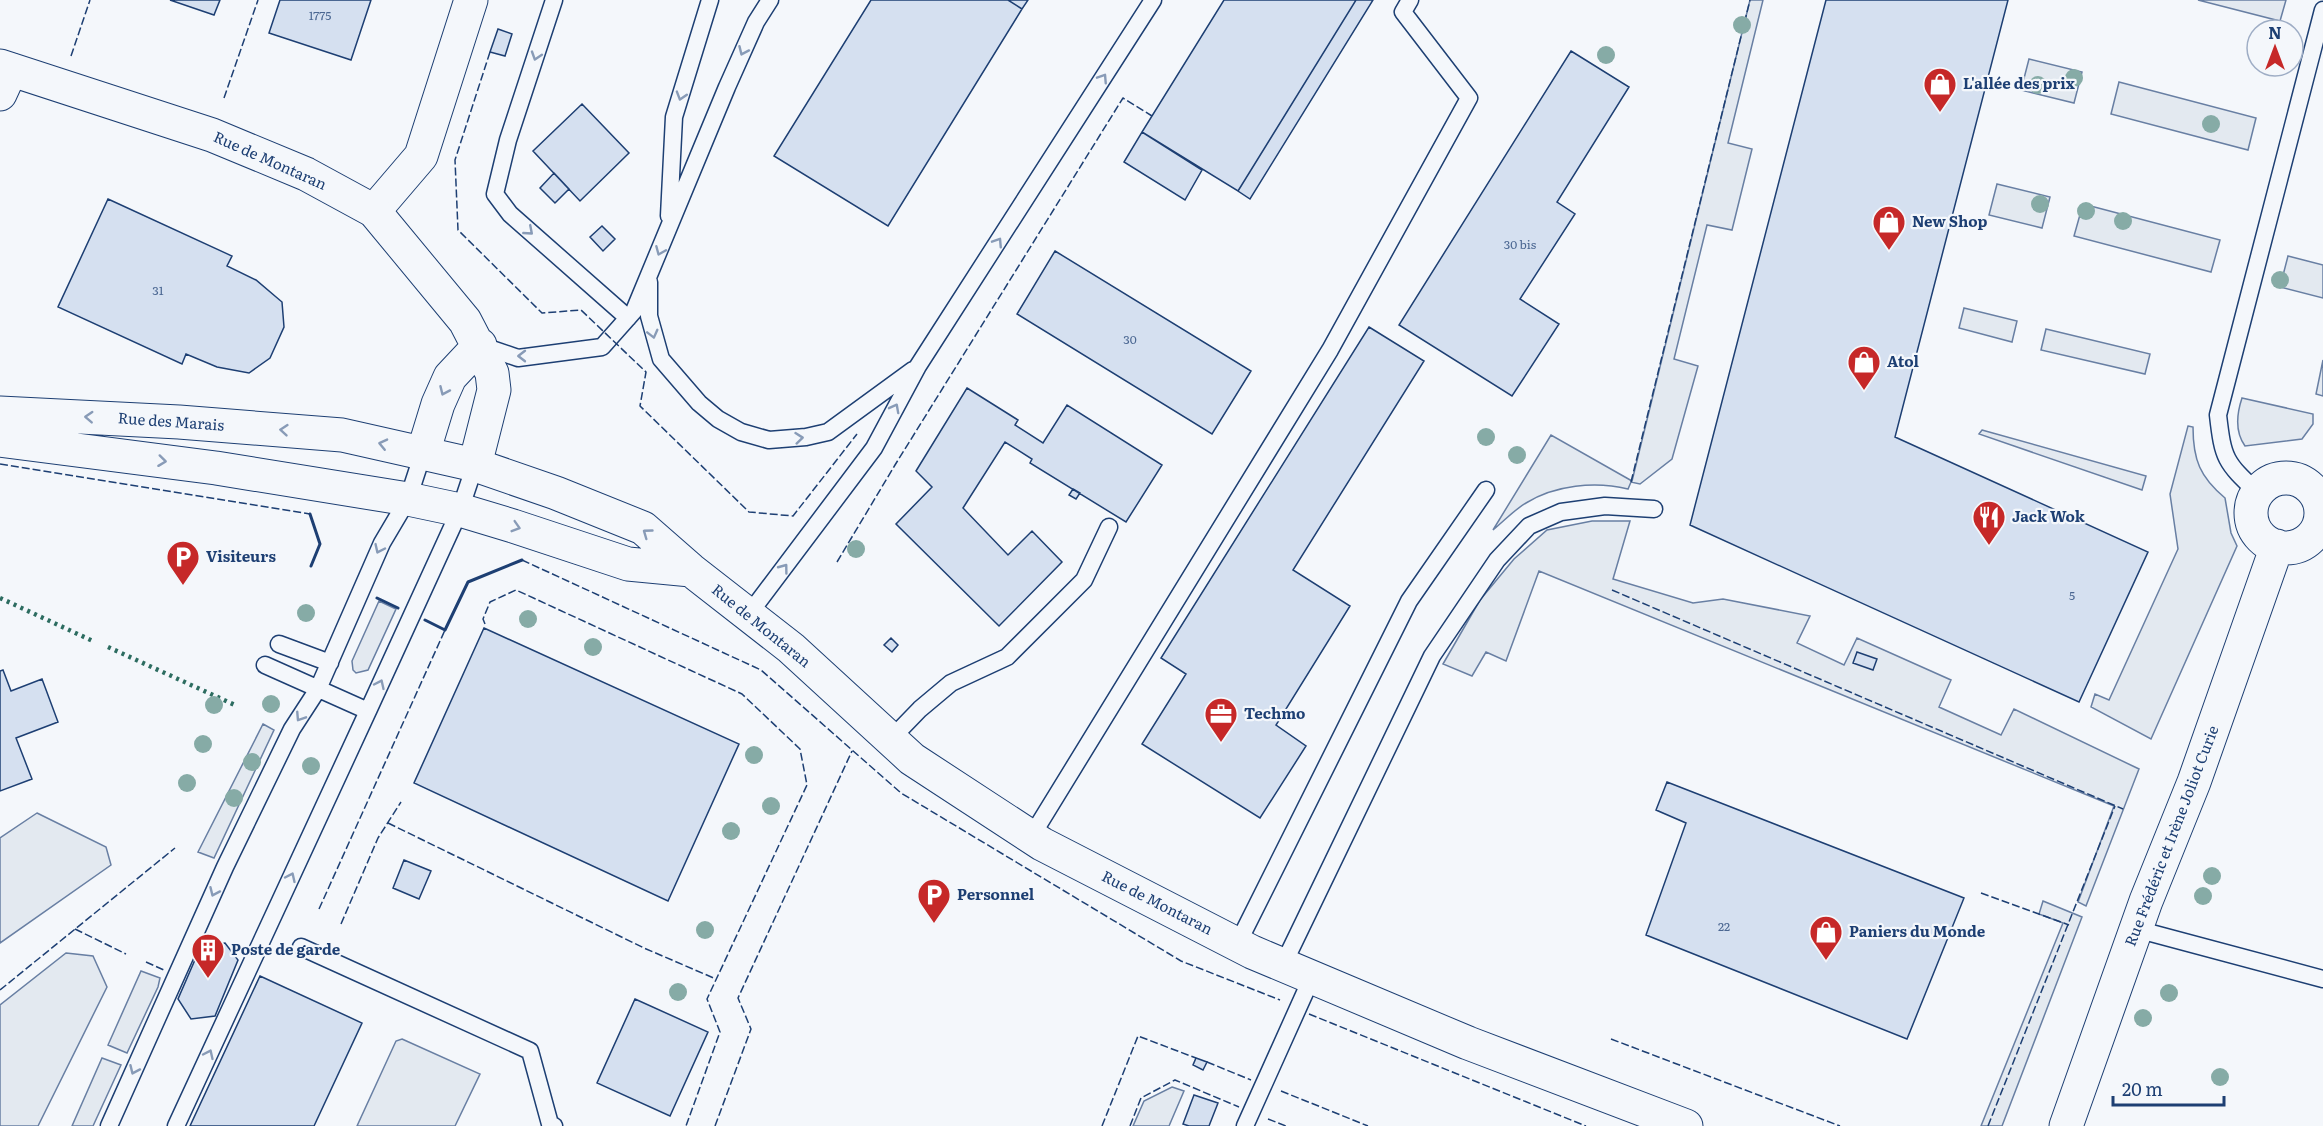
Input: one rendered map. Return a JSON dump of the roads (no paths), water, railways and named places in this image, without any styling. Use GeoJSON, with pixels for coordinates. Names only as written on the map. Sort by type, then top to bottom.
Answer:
{"type":"FeatureCollection","features":[{"type":"Feature","properties":{"kind":"street"},"geometry":{"type":"LineString","coordinates":[[374,211],[421,156],[471,0]]}},
{"type":"Feature","properties":{"kind":"street","name":"Rue de Montaran"},"geometry":{"type":"LineString","coordinates":[[4,76],[212,135],[306,174],[374,211],[465,321],[480,345],[492,373],[494,390],[475,465]]}},
{"type":"Feature","properties":{"kind":"street"},"geometry":{"type":"LineString","coordinates":[[423,453],[438,404],[450,377],[480,345]]}},
{"type":"Feature","properties":{"kind":"street","name":"Rue des Marais"},"geometry":{"type":"LineString","coordinates":[[0,412],[180,422],[342,435]]}},
{"type":"Feature","properties":{"kind":"street","name":"Rue de Montaran"},"geometry":{"type":"LineString","coordinates":[[342,435],[475,465],[556,493],[643,528],[791,648],[912,759],[1031,837],[1237,945],[1468,1042],[1686,1126]]}},
{"type":"Feature","properties":{"kind":"street"},"geometry":{"type":"LineString","coordinates":[[0,440],[325,485],[408,499],[460,510],[628,564],[692,570]]}},
{"type":"Feature","properties":{"kind":"street"},"geometry":{"type":"LineString","coordinates":[[2289,477],[2301,481],[2317,482],[2321,506],[2318,527],[2305,542],[2296,546],[2277,546],[2258,534],[2251,513],[2258,492],[2266,484],[2289,477]]}},
{"type":"Feature","properties":{"kind":"street","name":"Rue Frédéric et Irène Joliot Curie"},"geometry":{"type":"LineString","coordinates":[[2066,1126],[2136,928],[2194,782],[2277,546]]}},
{"type":"Feature","properties":{"kind":"lane"},"geometry":{"type":"LineString","coordinates":[[554,0],[508,140],[495,194],[510,214],[628,318]]}},
{"type":"Feature","properties":{"kind":"lane"},"geometry":{"type":"LineString","coordinates":[[669,229],[674,117],[710,0]]}},
{"type":"Feature","properties":{"kind":"lane"},"geometry":{"type":"LineString","coordinates":[[480,345],[518,358],[602,347],[634,311],[746,44],[770,0]]}},
{"type":"Feature","properties":{"kind":"lane"},"geometry":{"type":"LineString","coordinates":[[748,614],[874,448],[918,366],[1153,0]]}},
{"type":"Feature","properties":{"kind":"lane"},"geometry":{"type":"LineString","coordinates":[[1031,837],[1330,350],[1469,98],[1403,12],[1410,0]]}},
{"type":"Feature","properties":{"kind":"lane"},"geometry":{"type":"LineString","coordinates":[[2258,492],[2232,468],[2222,449],[2218,415],[2323,10]]}},
{"type":"Feature","properties":{"kind":"lane"},"geometry":{"type":"LineString","coordinates":[[649,276],[650,316],[661,359],[699,403],[718,419],[741,432],[769,440],[806,437],[828,432],[918,366]]}},
{"type":"Feature","properties":{"kind":"lane"},"geometry":{"type":"LineString","coordinates":[[109,1126],[225,867],[292,729],[318,689],[382,543],[408,499],[423,453]]}},
{"type":"Feature","properties":{"kind":"lane"},"geometry":{"type":"LineString","coordinates":[[176,1126],[460,510],[475,465]]}},
{"type":"Feature","properties":{"kind":"lane"},"geometry":{"type":"LineString","coordinates":[[1237,945],[1409,601],[1486,490]]}},
{"type":"Feature","properties":{"kind":"lane"},"geometry":{"type":"LineString","coordinates":[[1245,1126],[1298,971],[1432,656],[1497,560],[1529,526],[1562,512],[1605,506],[1654,509]]}},
{"type":"Feature","properties":{"kind":"lane"},"geometry":{"type":"LineString","coordinates":[[890,740],[920,709],[951,683],[1007,657],[1084,580],[1109,527]]}},
{"type":"Feature","properties":{"kind":"lane"},"geometry":{"type":"LineString","coordinates":[[279,644],[330,663]]}},
{"type":"Feature","properties":{"kind":"lane"},"geometry":{"type":"LineString","coordinates":[[265,665],[368,711]]}},
{"type":"Feature","properties":{"kind":"lane"},"geometry":{"type":"LineString","coordinates":[[2136,928],[2323,979]]}},
{"type":"Feature","properties":{"kind":"lane"},"geometry":{"type":"LineString","coordinates":[[302,947],[530,1051],[550,1124],[554,1126]]}},
{"type":"Feature","properties":{"kind":"place","name":"L'allée des prix"},"geometry":{"type":"Point","coordinates":[1940,113]}},
{"type":"Feature","properties":{"kind":"place","name":"New Shop"},"geometry":{"type":"Point","coordinates":[1889,251]}},
{"type":"Feature","properties":{"kind":"place","name":"Atol"},"geometry":{"type":"Point","coordinates":[1864,391]}},
{"type":"Feature","properties":{"kind":"place","name":"Jack Wok"},"geometry":{"type":"Point","coordinates":[1989,546]}},
{"type":"Feature","properties":{"kind":"place","name":"Visiteurs"},"geometry":{"type":"Point","coordinates":[183,586]}},
{"type":"Feature","properties":{"kind":"place","name":"Techmo"},"geometry":{"type":"Point","coordinates":[1221,743]}},
{"type":"Feature","properties":{"kind":"place","name":"Personnel"},"geometry":{"type":"Point","coordinates":[934,924]}},
{"type":"Feature","properties":{"kind":"place","name":"Paniers du Monde"},"geometry":{"type":"Point","coordinates":[1826,961]}},
{"type":"Feature","properties":{"kind":"place","name":"Poste de garde"},"geometry":{"type":"Point","coordinates":[208,979]}}]}
